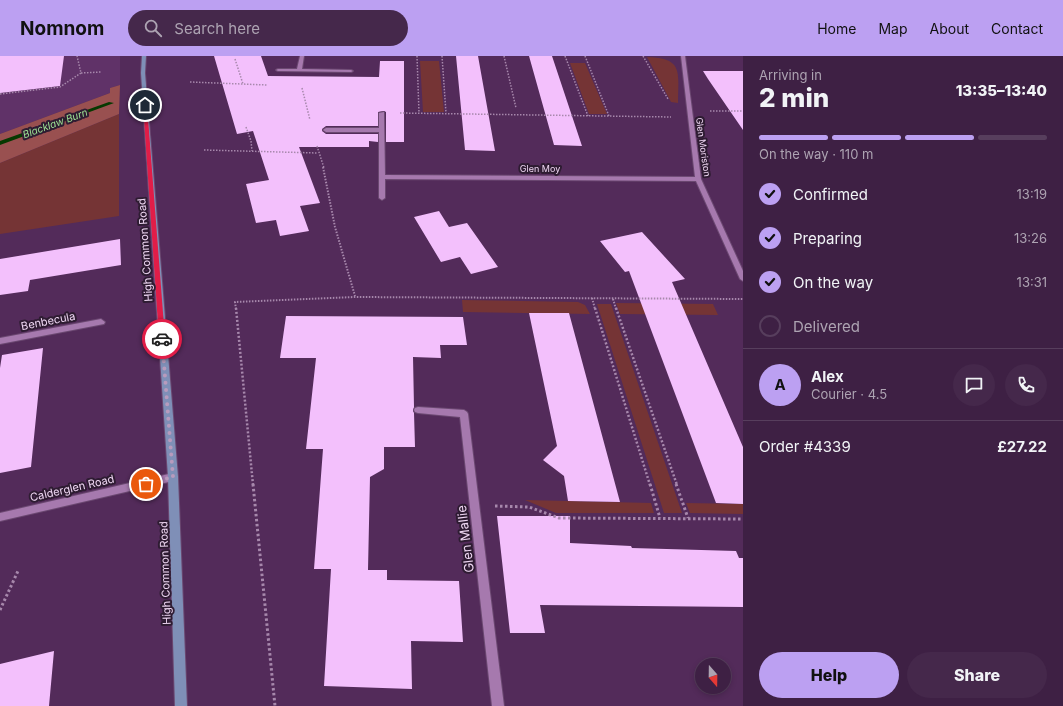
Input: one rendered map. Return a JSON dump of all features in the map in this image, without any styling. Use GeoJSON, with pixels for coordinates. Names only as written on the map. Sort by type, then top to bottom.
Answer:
{"type":"FeatureCollection","features":[{"type":"Feature","properties":{"kind":"street","name":"High Common Road"},"geometry":{"type":"LineString","coordinates":[[144,56],[143,73],[173,477],[181,706]]}},
{"type":"Feature","properties":{"kind":"street"},"geometry":{"type":"LineString","coordinates":[[299,70],[302,56]]}},
{"type":"Feature","properties":{"kind":"street","name":"Glen Moriston"},"geometry":{"type":"LineString","coordinates":[[683,56],[698,179],[743,279]]}},
{"type":"Feature","properties":{"kind":"street"},"geometry":{"type":"LineString","coordinates":[[278,70],[351,71]]}},
{"type":"Feature","properties":{"kind":"street"},"geometry":{"type":"LineString","coordinates":[[382,113],[382,198]]}},
{"type":"Feature","properties":{"kind":"street"},"geometry":{"type":"LineString","coordinates":[[326,130],[382,130]]}},
{"type":"Feature","properties":{"kind":"street","name":"Glen Moy"},"geometry":{"type":"LineString","coordinates":[[382,177],[698,179]]}},
{"type":"Feature","properties":{"kind":"street","name":"Benbecula"},"geometry":{"type":"LineString","coordinates":[[0,341],[101,322]]}},
{"type":"Feature","properties":{"kind":"street","name":"Glen Mallie"},"geometry":{"type":"LineString","coordinates":[[418,410],[464,414],[498,706]]}},
{"type":"Feature","properties":{"kind":"street","name":"Calderglen Road"},"geometry":{"type":"LineString","coordinates":[[0,517],[173,477]]}},
{"type":"Feature","properties":{"kind":"path"},"geometry":{"type":"LineString","coordinates":[[77,56],[81,73]]}},
{"type":"Feature","properties":{"kind":"path"},"geometry":{"type":"LineString","coordinates":[[417,56],[418,113]]}},
{"type":"Feature","properties":{"kind":"path"},"geometry":{"type":"LineString","coordinates":[[442,56],[446,113]]}},
{"type":"Feature","properties":{"kind":"path"},"geometry":{"type":"LineString","coordinates":[[504,56],[516,108]]}},
{"type":"Feature","properties":{"kind":"path"},"geometry":{"type":"LineString","coordinates":[[565,56],[588,116]]}},
{"type":"Feature","properties":{"kind":"path"},"geometry":{"type":"LineString","coordinates":[[585,56],[609,116]]}},
{"type":"Feature","properties":{"kind":"path"},"geometry":{"type":"LineString","coordinates":[[643,56],[678,117]]}},
{"type":"Feature","properties":{"kind":"path"},"geometry":{"type":"LineString","coordinates":[[235,59],[243,84]]}},
{"type":"Feature","properties":{"kind":"path"},"geometry":{"type":"LineString","coordinates":[[0,94],[60,87],[81,73],[102,72]]}},
{"type":"Feature","properties":{"kind":"path"},"geometry":{"type":"LineString","coordinates":[[302,86],[311,123]]}},
{"type":"Feature","properties":{"kind":"path"},"geometry":{"type":"LineString","coordinates":[[382,113],[678,117],[690,114],[743,111]]}},
{"type":"Feature","properties":{"kind":"path"},"geometry":{"type":"LineString","coordinates":[[246,127],[251,141],[252,151]]}},
{"type":"Feature","properties":{"kind":"path"},"geometry":{"type":"LineString","coordinates":[[317,145],[324,170],[335,227],[355,297]]}},
{"type":"Feature","properties":{"kind":"path"},"geometry":{"type":"LineString","coordinates":[[204,150],[318,153]]}},
{"type":"Feature","properties":{"kind":"path"},"geometry":{"type":"LineString","coordinates":[[275,706],[235,302],[355,297],[743,299]]}},
{"type":"Feature","properties":{"kind":"path"},"geometry":{"type":"LineString","coordinates":[[592,298],[660,518]]}},
{"type":"Feature","properties":{"kind":"path"},"geometry":{"type":"LineString","coordinates":[[613,299],[688,518]]}},
{"type":"Feature","properties":{"kind":"path"},"geometry":{"type":"LineString","coordinates":[[475,506],[529,507],[559,518],[743,519]]}},
{"type":"Feature","properties":{"kind":"path"},"geometry":{"type":"LineString","coordinates":[[0,610],[18,571]]}},
{"type":"Feature","properties":{"kind":"shaded area"},"geometry":{"type":"Polygon","coordinates":[[[0,56],[120,56],[120,85],[110,88],[110,93],[0,134],[0,56]]]}},
{"type":"Feature","properties":{"kind":"shaded area"},"geometry":{"type":"Polygon","coordinates":[[[647,57],[667,60],[673,64],[678,75],[678,103],[671,102],[647,57]]]}},
{"type":"Feature","properties":{"kind":"shaded area"},"geometry":{"type":"Polygon","coordinates":[[[420,61],[439,61],[444,112],[423,112],[420,61]]]}},
{"type":"Feature","properties":{"kind":"shaded area"},"geometry":{"type":"Polygon","coordinates":[[[570,63],[585,63],[607,114],[589,114],[570,63]]]}},
{"type":"Feature","properties":{"kind":"shaded area"},"geometry":{"type":"Polygon","coordinates":[[[120,85],[119,114],[0,163],[0,134],[110,93],[110,88],[120,85]]]}},
{"type":"Feature","properties":{"kind":"shaded area"},"geometry":{"type":"Polygon","coordinates":[[[119,114],[119,216],[0,234],[0,163],[119,114]]]}},
{"type":"Feature","properties":{"kind":"shaded area"},"geometry":{"type":"Polygon","coordinates":[[[462,300],[578,302],[585,305],[590,314],[463,312],[462,300]]]}},
{"type":"Feature","properties":{"kind":"shaded area"},"geometry":{"type":"Polygon","coordinates":[[[616,303],[713,304],[718,315],[620,314],[616,303]]]}},
{"type":"Feature","properties":{"kind":"shaded area"},"geometry":{"type":"Polygon","coordinates":[[[597,304],[611,304],[682,513],[664,513],[597,304]]]}},
{"type":"Feature","properties":{"kind":"shaded area"},"geometry":{"type":"Polygon","coordinates":[[[525,500],[651,503],[654,513],[556,513],[525,500]]]}},
{"type":"Feature","properties":{"kind":"shaded area"},"geometry":{"type":"Polygon","coordinates":[[[686,503],[743,504],[743,514],[690,513],[686,503]]]}},
{"type":"Feature","properties":{"kind":"building"},"geometry":{"type":"Polygon","coordinates":[[[0,56],[64,56],[60,86],[0,93],[0,56]]]}},
{"type":"Feature","properties":{"kind":"building"},"geometry":{"type":"Polygon","coordinates":[[[214,56],[261,56],[268,76],[379,77],[380,61],[404,61],[404,142],[386,142],[386,112],[384,111],[378,112],[378,126],[326,126],[322,129],[322,131],[326,134],[378,134],[378,142],[369,141],[369,147],[299,147],[320,203],[300,206],[309,231],[280,236],[276,220],[256,223],[246,184],[269,180],[253,131],[237,134],[214,56]]]}},
{"type":"Feature","properties":{"kind":"building"},"geometry":{"type":"Polygon","coordinates":[[[456,56],[478,56],[495,151],[465,150],[456,56]]]}},
{"type":"Feature","properties":{"kind":"building"},"geometry":{"type":"Polygon","coordinates":[[[529,56],[552,56],[582,146],[554,145],[529,56]]]}},
{"type":"Feature","properties":{"kind":"building"},"geometry":{"type":"Polygon","coordinates":[[[703,71],[743,71],[743,130],[708,79],[703,71]]]}},
{"type":"Feature","properties":{"kind":"building"},"geometry":{"type":"Polygon","coordinates":[[[439,211],[449,227],[467,223],[498,267],[471,274],[460,257],[441,262],[414,217],[439,211]]]}},
{"type":"Feature","properties":{"kind":"building"},"geometry":{"type":"Polygon","coordinates":[[[642,232],[685,279],[672,282],[743,447],[743,504],[716,503],[629,271],[625,272],[600,241],[642,232]]]}},
{"type":"Feature","properties":{"kind":"building"},"geometry":{"type":"Polygon","coordinates":[[[120,239],[121,265],[30,280],[28,291],[0,295],[0,259],[120,239]]]}},
{"type":"Feature","properties":{"kind":"building"},"geometry":{"type":"Polygon","coordinates":[[[529,313],[569,313],[620,502],[568,501],[564,476],[543,460],[557,446],[529,313]]]}},
{"type":"Feature","properties":{"kind":"building"},"geometry":{"type":"Polygon","coordinates":[[[286,316],[463,317],[467,345],[440,345],[441,358],[413,357],[415,447],[384,447],[384,469],[370,477],[368,570],[387,570],[387,580],[459,581],[463,642],[411,641],[412,689],[324,686],[331,569],[314,569],[323,449],[306,449],[316,358],[280,358],[286,316]]]}},
{"type":"Feature","properties":{"kind":"building"},"geometry":{"type":"Polygon","coordinates":[[[43,348],[31,467],[0,473],[0,368],[2,355],[43,348]]]}},
{"type":"Feature","properties":{"kind":"building"},"geometry":{"type":"Polygon","coordinates":[[[497,516],[570,516],[570,543],[631,546],[632,548],[736,551],[739,558],[743,558],[743,607],[540,605],[545,633],[510,633],[497,516]]]}},
{"type":"Feature","properties":{"kind":"building"},"geometry":{"type":"Polygon","coordinates":[[[54,651],[49,706],[0,706],[0,664],[54,651]]]}},
{"type":"Feature","properties":{"kind":"waterway","name":"Blacklaw Burn"},"geometry":{"type":"LineString","coordinates":[[0,143],[111,103]]}},
{"type":"Feature","properties":{"kind":"way so far"},"geometry":{"type":"LineString","coordinates":[[146,484],[173,477],[162,339]]}},
{"type":"Feature","properties":{"kind":"route"},"geometry":{"type":"LineString","coordinates":[[145,105],[162,339]]}}]}
